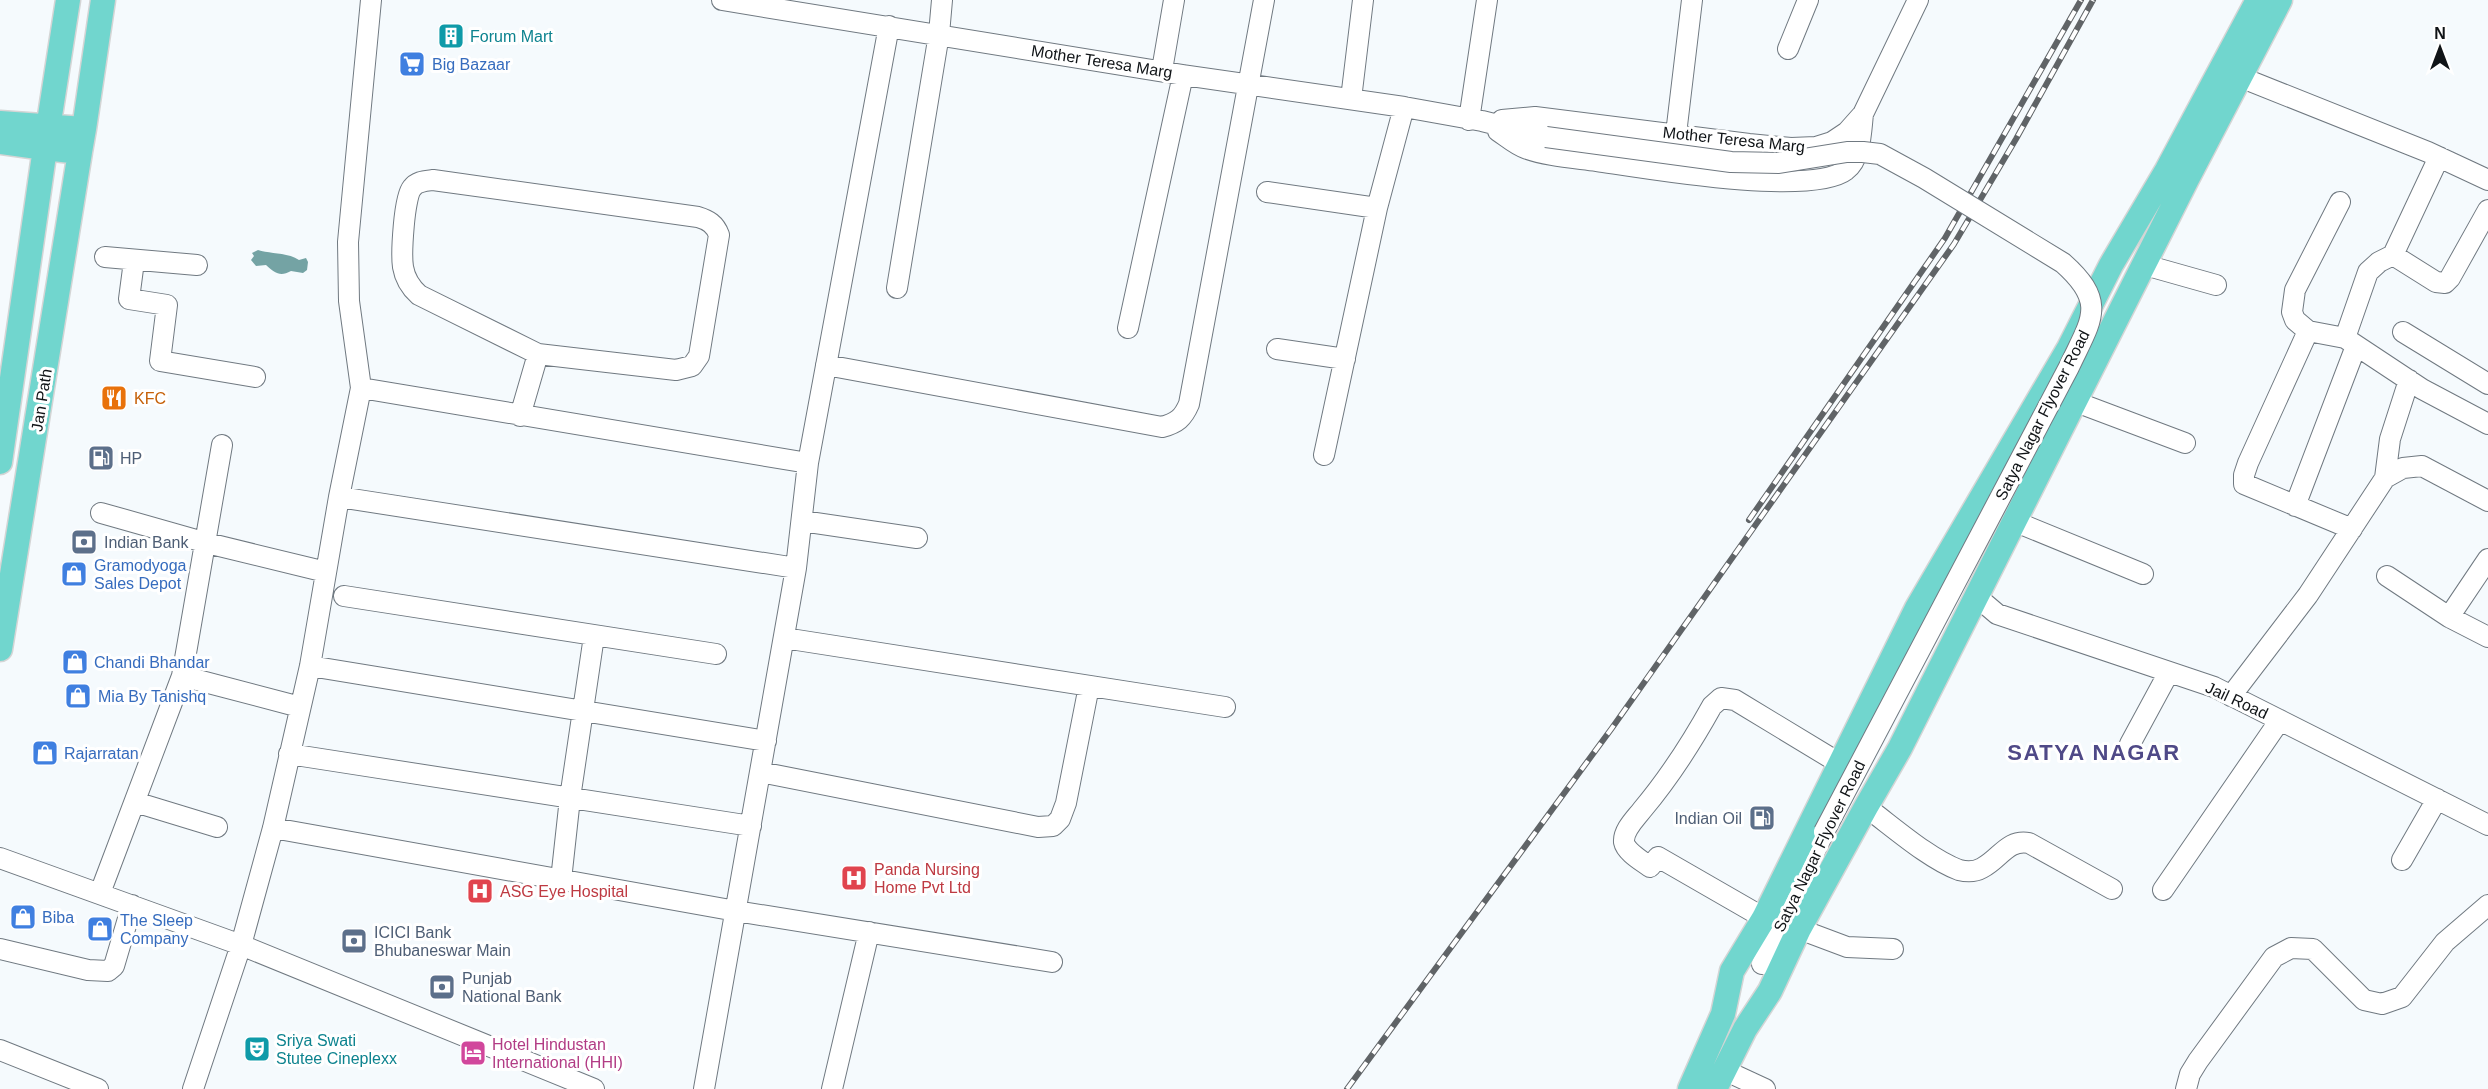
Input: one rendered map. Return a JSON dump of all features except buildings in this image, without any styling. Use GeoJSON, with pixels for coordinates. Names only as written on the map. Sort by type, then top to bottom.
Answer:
{"type":"FeatureCollection","features":[{"type":"Feature","properties":{"kind":"main road","name":"Jan Path"},"geometry":{"type":"LineString","coordinates":[[0,462],[9,342],[47,137],[68,0]]}},
{"type":"Feature","properties":{"kind":"main road","name":"Jan Path"},"geometry":{"type":"LineString","coordinates":[[0,649],[103,0]]}},
{"type":"Feature","properties":{"kind":"main road"},"geometry":{"type":"LineString","coordinates":[[1733,972],[1733,990],[1740,999],[1752,1003],[1799,930],[1900,748],[2145,265],[2177,175],[2258,0]]}},
{"type":"Feature","properties":{"kind":"main road"},"geometry":{"type":"LineString","coordinates":[[1690,1089],[1723,1014],[1733,972],[1764,918],[1935,575],[2069,348],[2111,265],[2177,175],[2240,76],[2280,0]]}},
{"type":"Feature","properties":{"kind":"main road"},"geometry":{"type":"LineString","coordinates":[[0,123],[47,137]]}},
{"type":"Feature","properties":{"kind":"main road"},"geometry":{"type":"LineString","coordinates":[[0,142],[47,137],[82,140]]}},
{"type":"Feature","properties":{"kind":"main road"},"geometry":{"type":"LineString","coordinates":[[2018,433],[2052,450]]}},
{"type":"Feature","properties":{"kind":"main road"},"geometry":{"type":"LineString","coordinates":[[1733,972],[1749,962],[1766,983]]}},
{"type":"Feature","properties":{"kind":"main road"},"geometry":{"type":"LineString","coordinates":[[1720,1080],[1766,983]]}},
{"type":"Feature","properties":{"kind":"street"},"geometry":{"type":"LineString","coordinates":[[193,1089],[241,945],[273,828],[310,666],[339,497],[361,388],[349,301],[348,242],[371,0]]}},
{"type":"Feature","properties":{"kind":"street","name":"Mother Teresa Marg"},"geometry":{"type":"LineString","coordinates":[[722,0],[1247,85],[1404,107],[1546,137]]}},
{"type":"Feature","properties":{"kind":"street"},"geometry":{"type":"LineString","coordinates":[[897,288],[939,34],[942,0]]}},
{"type":"Feature","properties":{"kind":"street"},"geometry":{"type":"LineString","coordinates":[[1162,70],[1174,0]]}},
{"type":"Feature","properties":{"kind":"street"},"geometry":{"type":"LineString","coordinates":[[826,364],[1162,427],[1177,423],[1189,404],[1264,0]]}},
{"type":"Feature","properties":{"kind":"street"},"geometry":{"type":"LineString","coordinates":[[1351,99],[1363,0]]}},
{"type":"Feature","properties":{"kind":"street"},"geometry":{"type":"LineString","coordinates":[[1475,121],[1487,0]]}},
{"type":"Feature","properties":{"kind":"street"},"geometry":{"type":"LineString","coordinates":[[1677,134],[1692,0]]}},
{"type":"Feature","properties":{"kind":"street"},"geometry":{"type":"LineString","coordinates":[[1788,49],[1808,0]]}},
{"type":"Feature","properties":{"kind":"street"},"geometry":{"type":"LineString","coordinates":[[1863,114],[1918,0]]}},
{"type":"Feature","properties":{"kind":"street"},"geometry":{"type":"LineString","coordinates":[[704,1089],[796,568],[808,463],[889,26]]}},
{"type":"Feature","properties":{"kind":"street"},"geometry":{"type":"LineString","coordinates":[[1128,328],[1184,75]]}},
{"type":"Feature","properties":{"kind":"street"},"geometry":{"type":"LineString","coordinates":[[2240,76],[2439,157],[2488,180]]}},
{"type":"Feature","properties":{"kind":"street"},"geometry":{"type":"LineString","coordinates":[[1324,455],[1377,208],[1404,107]]}},
{"type":"Feature","properties":{"kind":"street","name":"Mother Teresa Marg"},"geometry":{"type":"LineString","coordinates":[[1475,121],[1525,148],[1572,157],[1723,178],[1806,180],[1836,176],[1848,169],[1855,159],[1863,114]]}},
{"type":"Feature","properties":{"kind":"street","name":"Mother Teresa Marg"},"geometry":{"type":"LineString","coordinates":[[1475,121],[1535,117],[1791,148],[1816,147],[1833,142],[1847,132],[1863,114]]}},
{"type":"Feature","properties":{"kind":"street","name":"Satya Nagar Flyover Road"},"geometry":{"type":"LineString","coordinates":[[1546,137],[1731,162],[1779,163],[1847,152],[1880,154],[1924,178],[2063,263],[2079,278],[2092,299],[2092,317],[2069,367],[1824,832],[1766,983]]}},
{"type":"Feature","properties":{"kind":"street"},"geometry":{"type":"LineString","coordinates":[[2295,506],[2351,342],[2368,272],[2379,262],[2393,255],[2439,157]]}},
{"type":"Feature","properties":{"kind":"street"},"geometry":{"type":"LineString","coordinates":[[433,180],[698,217],[708,220],[716,228],[719,235],[699,356],[692,366],[676,370],[538,354],[418,295],[408,284],[403,266],[406,198],[411,188],[421,181],[433,180]]}},
{"type":"Feature","properties":{"kind":"street"},"geometry":{"type":"LineString","coordinates":[[1267,192],[1377,208]]}},
{"type":"Feature","properties":{"kind":"street"},"geometry":{"type":"LineString","coordinates":[[2340,202],[2295,290],[2291,303],[2295,320],[2308,331],[2351,342],[2409,380],[2488,424]]}},
{"type":"Feature","properties":{"kind":"street"},"geometry":{"type":"LineString","coordinates":[[2393,255],[2436,282],[2445,283],[2488,210]]}},
{"type":"Feature","properties":{"kind":"street"},"geometry":{"type":"LineString","coordinates":[[105,257],[197,265]]}},
{"type":"Feature","properties":{"kind":"street"},"geometry":{"type":"LineString","coordinates":[[134,261],[129,299],[167,305],[160,361],[255,377]]}},
{"type":"Feature","properties":{"kind":"street"},"geometry":{"type":"LineString","coordinates":[[2145,265],[2216,285]]}},
{"type":"Feature","properties":{"kind":"street"},"geometry":{"type":"LineString","coordinates":[[2308,331],[2244,475],[2244,484],[2352,529]]}},
{"type":"Feature","properties":{"kind":"street"},"geometry":{"type":"LineString","coordinates":[[2403,332],[2488,384]]}},
{"type":"Feature","properties":{"kind":"street"},"geometry":{"type":"LineString","coordinates":[[1277,349],[1346,359]]}},
{"type":"Feature","properties":{"kind":"street"},"geometry":{"type":"LineString","coordinates":[[520,416],[538,354]]}},
{"type":"Feature","properties":{"kind":"street"},"geometry":{"type":"LineString","coordinates":[[2231,696],[2308,595],[2385,478],[2390,439],[2409,380]]}},
{"type":"Feature","properties":{"kind":"street"},"geometry":{"type":"LineString","coordinates":[[361,388],[808,463]]}},
{"type":"Feature","properties":{"kind":"street"},"geometry":{"type":"LineString","coordinates":[[2076,402],[2185,443]]}},
{"type":"Feature","properties":{"kind":"street"},"geometry":{"type":"LineString","coordinates":[[100,893],[182,676],[207,543],[222,445]]}},
{"type":"Feature","properties":{"kind":"street"},"geometry":{"type":"LineString","coordinates":[[2385,478],[2403,468],[2422,466],[2485,492]]}},
{"type":"Feature","properties":{"kind":"street"},"geometry":{"type":"LineString","coordinates":[[339,497],[796,568]]}},
{"type":"Feature","properties":{"kind":"street"},"geometry":{"type":"LineString","coordinates":[[101,513],[207,543],[326,572]]}},
{"type":"Feature","properties":{"kind":"street"},"geometry":{"type":"LineString","coordinates":[[802,521],[917,538]]}},
{"type":"Feature","properties":{"kind":"street"},"geometry":{"type":"LineString","coordinates":[[2016,522],[2143,574]]}},
{"type":"Feature","properties":{"kind":"street"},"geometry":{"type":"LineString","coordinates":[[2449,617],[2488,559]]}},
{"type":"Feature","properties":{"kind":"street"},"geometry":{"type":"LineString","coordinates":[[2387,576],[2449,617],[2488,637]]}},
{"type":"Feature","properties":{"kind":"street"},"geometry":{"type":"LineString","coordinates":[[344,596],[716,654]]}},
{"type":"Feature","properties":{"kind":"street","name":"Jail Road"},"geometry":{"type":"LineString","coordinates":[[1977,597],[1997,614],[2214,687],[2488,825]]}},
{"type":"Feature","properties":{"kind":"street"},"geometry":{"type":"LineString","coordinates":[[561,880],[570,798],[594,636]]}},
{"type":"Feature","properties":{"kind":"street"},"geometry":{"type":"LineString","coordinates":[[784,638],[1225,707]]}},
{"type":"Feature","properties":{"kind":"street"},"geometry":{"type":"LineString","coordinates":[[310,666],[765,741]]}},
{"type":"Feature","properties":{"kind":"street"},"geometry":{"type":"LineString","coordinates":[[2130,744],[2169,672]]}},
{"type":"Feature","properties":{"kind":"street"},"geometry":{"type":"LineString","coordinates":[[182,676],[300,707]]}},
{"type":"Feature","properties":{"kind":"street"},"geometry":{"type":"LineString","coordinates":[[760,772],[1038,827],[1053,826],[1060,819],[1066,802],[1089,686]]}},
{"type":"Feature","properties":{"kind":"street"},"geometry":{"type":"LineString","coordinates":[[1764,918],[1658,857],[1650,867],[1629,851],[1624,844],[1624,836],[1660,789],[1712,706],[1721,698],[1735,700],[1839,764]]}},
{"type":"Feature","properties":{"kind":"street"},"geometry":{"type":"LineString","coordinates":[[2163,890],[2280,720]]}},
{"type":"Feature","properties":{"kind":"street"},"geometry":{"type":"LineString","coordinates":[[289,754],[751,826]]}},
{"type":"Feature","properties":{"kind":"street"},"geometry":{"type":"LineString","coordinates":[[2402,860],[2437,799]]}},
{"type":"Feature","properties":{"kind":"street"},"geometry":{"type":"LineString","coordinates":[[135,802],[217,827]]}},
{"type":"Feature","properties":{"kind":"street"},"geometry":{"type":"LineString","coordinates":[[1866,807],[1924,849],[1959,869],[1971,872],[1983,868],[2010,845],[2020,842],[2030,843],[2112,889]]}},
{"type":"Feature","properties":{"kind":"street"},"geometry":{"type":"LineString","coordinates":[[273,828],[736,911],[1052,962]]}},
{"type":"Feature","properties":{"kind":"street"},"geometry":{"type":"LineString","coordinates":[[0,858],[241,945],[594,1089]]}},
{"type":"Feature","properties":{"kind":"street"},"geometry":{"type":"LineString","coordinates":[[0,950],[88,970],[108,971],[114,966],[132,905]]}},
{"type":"Feature","properties":{"kind":"street"},"geometry":{"type":"LineString","coordinates":[[2186,1089],[2190,1074],[2198,1061],[2274,957],[2291,948],[2313,949],[2364,1000],[2382,1004],[2402,997],[2445,942],[2488,905]]}},
{"type":"Feature","properties":{"kind":"street"},"geometry":{"type":"LineString","coordinates":[[1799,930],[1847,947],[1893,949]]}},
{"type":"Feature","properties":{"kind":"street"},"geometry":{"type":"LineString","coordinates":[[832,1089],[869,932]]}},
{"type":"Feature","properties":{"kind":"street"},"geometry":{"type":"LineString","coordinates":[[0,1050],[98,1089]]}},
{"type":"Feature","properties":{"kind":"street"},"geometry":{"type":"LineString","coordinates":[[1720,1080],[1765,1089]]}},
{"type":"Feature","properties":{"kind":"water"},"geometry":{"type":"Polygon","coordinates":[[[258,250],[299,260],[306,258],[307,270],[303,273],[291,271],[281,274],[266,265],[256,266],[251,260],[254,256],[252,253],[258,250]]]}},
{"type":"Feature","properties":{"kind":"railway"},"geometry":{"type":"LineString","coordinates":[[1749,520],[1945,238],[2081,0]]}},
{"type":"Feature","properties":{"kind":"railway"},"geometry":{"type":"LineString","coordinates":[[1347,1089],[1612,728],[1954,244],[2016,139],[2093,0]]}},
{"type":"Feature","properties":{"kind":"place","name":"Forum Mart"},"geometry":{"type":"Point","coordinates":[451,36]}},
{"type":"Feature","properties":{"kind":"place","name":"Big Bazaar"},"geometry":{"type":"Point","coordinates":[412,64]}},
{"type":"Feature","properties":{"kind":"place","name":"KFC"},"geometry":{"type":"Point","coordinates":[114,398]}},
{"type":"Feature","properties":{"kind":"place","name":"HP"},"geometry":{"type":"Point","coordinates":[101,458]}},
{"type":"Feature","properties":{"kind":"place","name":"Indian Bank"},"geometry":{"type":"Point","coordinates":[84,542]}},
{"type":"Feature","properties":{"kind":"place","name":"Gramodyoga Sales Depot"},"geometry":{"type":"Point","coordinates":[74,574]}},
{"type":"Feature","properties":{"kind":"place","name":"Chandi Bhandar"},"geometry":{"type":"Point","coordinates":[75,662]}},
{"type":"Feature","properties":{"kind":"place","name":"Mia By Tanishq"},"geometry":{"type":"Point","coordinates":[78,696]}},
{"type":"Feature","properties":{"kind":"place","name":"Rajarratan"},"geometry":{"type":"Point","coordinates":[45,753]}},
{"type":"Feature","properties":{"kind":"place","name":"Indian Oil"},"geometry":{"type":"Point","coordinates":[1762,818]}},
{"type":"Feature","properties":{"kind":"place","name":"Panda Nursing Home Pvt Ltd"},"geometry":{"type":"Point","coordinates":[854,878]}},
{"type":"Feature","properties":{"kind":"place","name":"ASG Eye Hospital"},"geometry":{"type":"Point","coordinates":[480,891]}},
{"type":"Feature","properties":{"kind":"place","name":"Biba"},"geometry":{"type":"Point","coordinates":[23,917]}},
{"type":"Feature","properties":{"kind":"place","name":"The Sleep Company"},"geometry":{"type":"Point","coordinates":[100,929]}},
{"type":"Feature","properties":{"kind":"place","name":"ICICI Bank Bhubaneswar Main"},"geometry":{"type":"Point","coordinates":[354,941]}},
{"type":"Feature","properties":{"kind":"place","name":"Punjab National Bank"},"geometry":{"type":"Point","coordinates":[442,987]}},
{"type":"Feature","properties":{"kind":"place","name":"Sriya Swati Stutee Cineplexx"},"geometry":{"type":"Point","coordinates":[257,1049]}},
{"type":"Feature","properties":{"kind":"place","name":"Hotel Hindustan International (HHI)"},"geometry":{"type":"Point","coordinates":[473,1053]}},
{"type":"Feature","properties":{"kind":"district","name":"SATYA NAGAR"},"geometry":{"type":"Point","coordinates":[2094,752]}}]}
